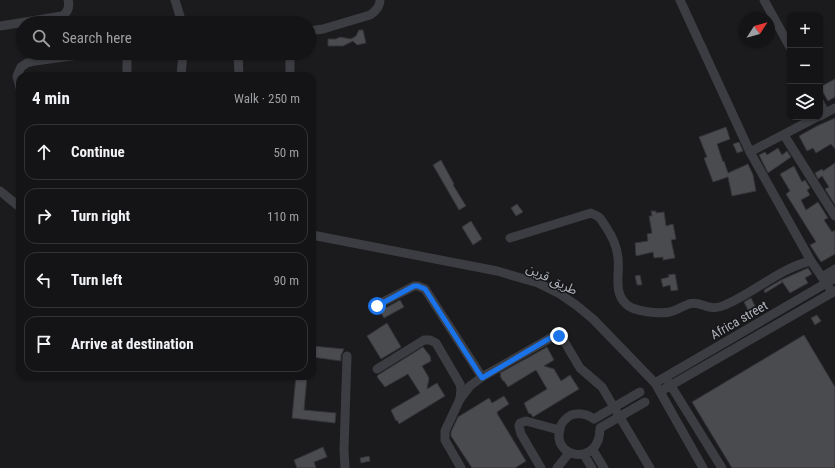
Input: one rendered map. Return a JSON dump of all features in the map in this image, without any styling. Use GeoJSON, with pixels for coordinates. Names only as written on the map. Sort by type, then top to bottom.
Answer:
{"type":"FeatureCollection","features":[{"type":"Feature","properties":{"kind":"street"},"geometry":{"type":"LineString","coordinates":[[62,16],[68,10],[68,0]]}},
{"type":"Feature","properties":{"kind":"street"},"geometry":{"type":"LineString","coordinates":[[175,0],[180,16]]}},
{"type":"Feature","properties":{"kind":"street"},"geometry":{"type":"LineString","coordinates":[[316,30],[370,15],[378,8],[380,0]]}},
{"type":"Feature","properties":{"kind":"street"},"geometry":{"type":"LineString","coordinates":[[680,0],[750,152],[811,261],[834,292]]}},
{"type":"Feature","properties":{"kind":"street"},"geometry":{"type":"LineString","coordinates":[[764,0],[787,42]]}},
{"type":"Feature","properties":{"kind":"street"},"geometry":{"type":"LineString","coordinates":[[0,26],[16,23]]}},
{"type":"Feature","properties":{"kind":"street"},"geometry":{"type":"LineString","coordinates":[[19,72],[21,67],[35,60]]}},
{"type":"Feature","properties":{"kind":"street"},"geometry":{"type":"LineString","coordinates":[[127,60],[127,72]]}},
{"type":"Feature","properties":{"kind":"street"},"geometry":{"type":"LineString","coordinates":[[181,72],[182,60]]}},
{"type":"Feature","properties":{"kind":"street"},"geometry":{"type":"LineString","coordinates":[[238,60],[239,72]]}},
{"type":"Feature","properties":{"kind":"street"},"geometry":{"type":"LineString","coordinates":[[290,60],[290,72]]}},
{"type":"Feature","properties":{"kind":"street"},"geometry":{"type":"LineString","coordinates":[[823,114],[835,108]]}},
{"type":"Feature","properties":{"kind":"street"},"geometry":{"type":"LineString","coordinates":[[750,152],[812,120]]}},
{"type":"Feature","properties":{"kind":"street"},"geometry":{"type":"LineString","coordinates":[[784,135],[835,216]]}},
{"type":"Feature","properties":{"kind":"street"},"geometry":{"type":"LineString","coordinates":[[0,191],[16,203]]}},
{"type":"Feature","properties":{"kind":"street"},"geometry":{"type":"LineString","coordinates":[[0,200],[16,204]]}},
{"type":"Feature","properties":{"kind":"street"},"geometry":{"type":"LineString","coordinates":[[510,238],[591,213],[600,217],[610,233],[616,247],[618,258],[617,284],[622,300],[631,308],[656,312],[671,311],[691,303],[696,303],[710,308],[720,307],[752,291],[795,266],[811,261]]}},
{"type":"Feature","properties":{"kind":"street","name":"طريق قرين"},"geometry":{"type":"LineString","coordinates":[[316,236],[497,270],[538,283],[576,304],[593,319],[655,383],[661,391],[703,468]]}},
{"type":"Feature","properties":{"kind":"street"},"geometry":{"type":"LineString","coordinates":[[824,280],[835,269]]}},
{"type":"Feature","properties":{"kind":"street","name":"Africa street"},"geometry":{"type":"LineString","coordinates":[[661,391],[668,381],[824,280],[835,278]]}},
{"type":"Feature","properties":{"kind":"street"},"geometry":{"type":"LineString","coordinates":[[377,306],[414,286],[425,289],[482,378]]}},
{"type":"Feature","properties":{"kind":"street","name":"Africa street"},"geometry":{"type":"LineString","coordinates":[[655,383],[668,381],[834,292]]}},
{"type":"Feature","properties":{"kind":"street"},"geometry":{"type":"LineString","coordinates":[[461,468],[445,440],[444,435],[460,399],[470,386],[554,336],[559,336],[580,368],[602,388],[650,468]]}},
{"type":"Feature","properties":{"kind":"street"},"geometry":{"type":"LineString","coordinates":[[377,369],[424,340],[430,340],[436,343],[460,384],[460,399]]}},
{"type":"Feature","properties":{"kind":"street"},"geometry":{"type":"LineString","coordinates":[[345,468],[344,450],[347,356]]}},
{"type":"Feature","properties":{"kind":"street"},"geometry":{"type":"LineString","coordinates":[[668,381],[722,468]]}},
{"type":"Feature","properties":{"kind":"street"},"geometry":{"type":"LineString","coordinates":[[594,419],[640,392]]}},
{"type":"Feature","properties":{"kind":"street"},"geometry":{"type":"LineString","coordinates":[[600,428],[645,402]]}},
{"type":"Feature","properties":{"kind":"street"},"geometry":{"type":"LineString","coordinates":[[575,414],[586,414],[594,419],[600,428],[598,444],[593,450],[584,455],[569,453],[562,446],[559,430],[564,420],[575,414]]}},
{"type":"Feature","properties":{"kind":"street"},"geometry":{"type":"LineString","coordinates":[[541,468],[519,430],[520,423],[526,421],[559,430]]}},
{"type":"Feature","properties":{"kind":"street"},"geometry":{"type":"LineString","coordinates":[[593,450],[604,468]]}},
{"type":"Feature","properties":{"kind":"street"},"geometry":{"type":"LineString","coordinates":[[557,468],[569,453]]}},
{"type":"Feature","properties":{"kind":"street"},"geometry":{"type":"LineString","coordinates":[[584,455],[592,468]]}},
{"type":"Feature","properties":{"kind":"building"},"geometry":{"type":"Polygon","coordinates":[[[359,30],[363,30],[366,43],[357,45],[353,41],[343,46],[328,46],[328,39],[336,39],[340,37],[351,39],[356,36],[359,30]]]}},
{"type":"Feature","properties":{"kind":"building"},"geometry":{"type":"Polygon","coordinates":[[[835,79],[835,97],[828,101],[823,92],[823,85],[835,79]]]}},
{"type":"Feature","properties":{"kind":"building"},"geometry":{"type":"Polygon","coordinates":[[[835,118],[835,149],[831,144],[816,153],[813,148],[807,151],[799,136],[835,118]]]}},
{"type":"Feature","properties":{"kind":"building"},"geometry":{"type":"Polygon","coordinates":[[[726,127],[730,139],[717,144],[728,173],[748,164],[753,175],[756,191],[732,196],[728,177],[713,182],[704,158],[707,157],[699,137],[726,127]]]}},
{"type":"Feature","properties":{"kind":"building"},"geometry":{"type":"Polygon","coordinates":[[[739,142],[743,151],[737,153],[733,144],[739,142]]]}},
{"type":"Feature","properties":{"kind":"building"},"geometry":{"type":"Polygon","coordinates":[[[778,148],[782,155],[787,151],[791,157],[768,173],[759,155],[765,152],[767,155],[778,148]]]}},
{"type":"Feature","properties":{"kind":"building"},"geometry":{"type":"Polygon","coordinates":[[[441,160],[454,184],[453,185],[466,206],[459,210],[433,165],[441,160]]]}},
{"type":"Feature","properties":{"kind":"building"},"geometry":{"type":"Polygon","coordinates":[[[835,163],[835,205],[825,189],[829,187],[822,176],[818,179],[815,173],[822,169],[823,171],[835,163]]]}},
{"type":"Feature","properties":{"kind":"building"},"geometry":{"type":"Polygon","coordinates":[[[794,166],[802,182],[805,180],[810,188],[807,190],[810,195],[801,200],[806,210],[818,202],[828,218],[824,220],[832,232],[835,230],[835,254],[821,262],[810,245],[816,242],[786,194],[790,191],[780,174],[794,166]]]}},
{"type":"Feature","properties":{"kind":"building"},"geometry":{"type":"Polygon","coordinates":[[[517,204],[523,212],[516,216],[511,208],[517,204]]]}},
{"type":"Feature","properties":{"kind":"building"},"geometry":{"type":"Polygon","coordinates":[[[651,211],[656,211],[656,213],[664,212],[666,226],[673,224],[676,239],[671,240],[675,258],[663,260],[663,257],[654,258],[653,252],[636,256],[635,243],[648,241],[647,234],[652,233],[649,216],[652,216],[651,211]]]}},
{"type":"Feature","properties":{"kind":"building"},"geometry":{"type":"Polygon","coordinates":[[[471,221],[482,239],[473,245],[462,227],[471,221]]]}},
{"type":"Feature","properties":{"kind":"building"},"geometry":{"type":"Polygon","coordinates":[[[808,268],[812,274],[805,278],[808,283],[790,293],[781,280],[808,268]]]}},
{"type":"Feature","properties":{"kind":"building"},"geometry":{"type":"Polygon","coordinates":[[[675,274],[678,290],[671,291],[670,285],[663,287],[661,279],[669,277],[668,275],[675,274]]]}},
{"type":"Feature","properties":{"kind":"building"},"geometry":{"type":"Polygon","coordinates":[[[640,275],[642,285],[637,285],[635,276],[640,275]]]}},
{"type":"Feature","properties":{"kind":"building"},"geometry":{"type":"Polygon","coordinates":[[[781,280],[783,282],[765,293],[764,290],[781,280]]]}},
{"type":"Feature","properties":{"kind":"building"},"geometry":{"type":"Polygon","coordinates":[[[751,298],[755,306],[748,310],[744,302],[751,298]]]}},
{"type":"Feature","properties":{"kind":"building"},"geometry":{"type":"Polygon","coordinates":[[[400,300],[404,307],[384,318],[380,311],[400,300]]]}},
{"type":"Feature","properties":{"kind":"building"},"geometry":{"type":"Polygon","coordinates":[[[817,315],[821,321],[815,325],[811,318],[817,315]]]}},
{"type":"Feature","properties":{"kind":"building"},"geometry":{"type":"Polygon","coordinates":[[[387,323],[401,347],[381,359],[367,336],[387,323]]]}},
{"type":"Feature","properties":{"kind":"building"},"geometry":{"type":"Polygon","coordinates":[[[804,335],[835,387],[835,468],[732,468],[692,402],[804,335]]]}},
{"type":"Feature","properties":{"kind":"building"},"geometry":{"type":"Polygon","coordinates":[[[316,346],[344,349],[341,355],[341,361],[316,358],[316,346]]]}},
{"type":"Feature","properties":{"kind":"building"},"geometry":{"type":"Polygon","coordinates":[[[423,347],[430,356],[431,361],[422,366],[429,378],[427,389],[437,383],[445,396],[399,424],[391,410],[420,393],[408,374],[385,387],[377,377],[423,347]]]}},
{"type":"Feature","properties":{"kind":"building"},"geometry":{"type":"Polygon","coordinates":[[[547,347],[554,360],[544,366],[554,369],[561,381],[570,375],[579,389],[533,417],[530,413],[529,414],[524,403],[547,389],[536,370],[508,387],[500,376],[500,373],[547,347]]]}},
{"type":"Feature","properties":{"kind":"building"},"geometry":{"type":"Polygon","coordinates":[[[296,380],[307,380],[304,410],[336,413],[335,423],[292,418],[296,380]]]}},
{"type":"Feature","properties":{"kind":"building"},"geometry":{"type":"Polygon","coordinates":[[[504,396],[509,404],[497,412],[498,415],[526,461],[515,468],[472,468],[451,436],[451,432],[458,417],[489,398],[492,403],[504,396]]]}},
{"type":"Feature","properties":{"kind":"building"},"geometry":{"type":"Polygon","coordinates":[[[323,447],[327,457],[314,462],[316,468],[297,468],[294,460],[323,447]]]}},
{"type":"Feature","properties":{"kind":"building"},"geometry":{"type":"Polygon","coordinates":[[[369,456],[370,461],[361,463],[360,458],[369,456]]]}},
{"type":"Feature","properties":{"kind":"route"},"geometry":{"type":"LineString","coordinates":[[377,306],[414,286],[425,289],[429,293],[482,378],[554,336],[559,336]]}}]}
